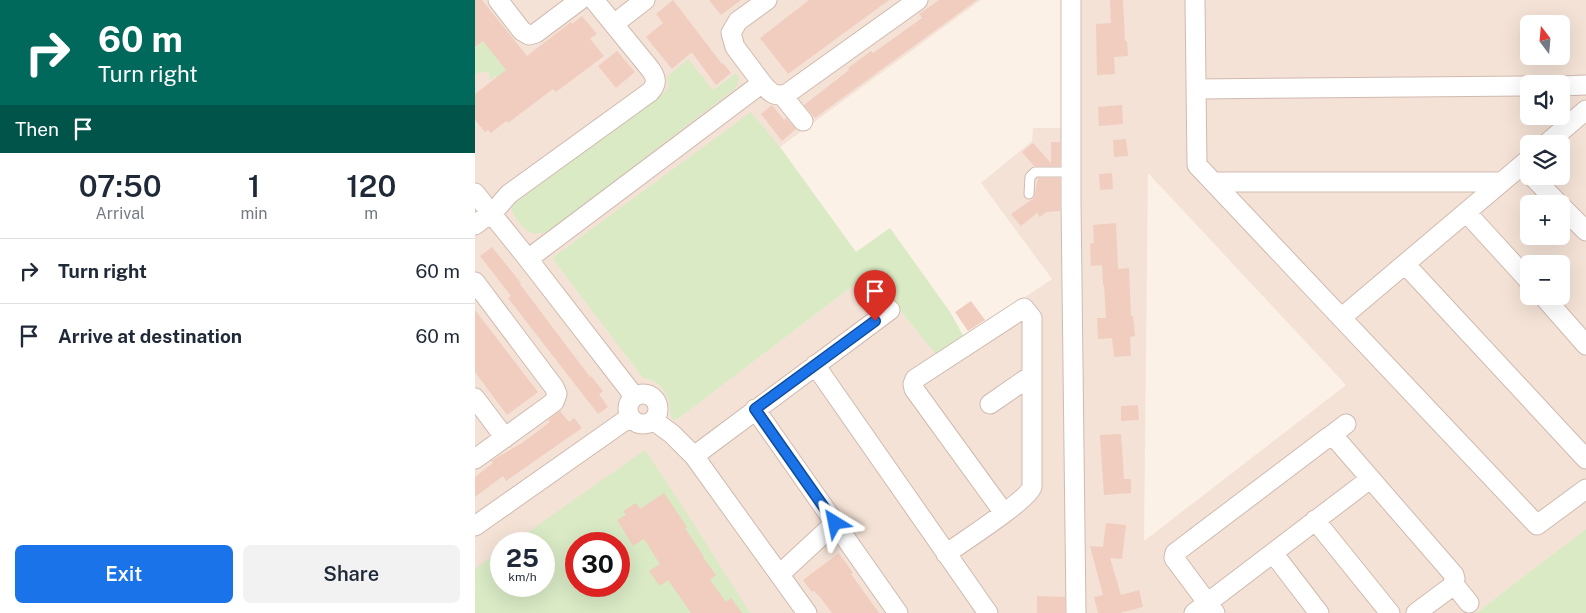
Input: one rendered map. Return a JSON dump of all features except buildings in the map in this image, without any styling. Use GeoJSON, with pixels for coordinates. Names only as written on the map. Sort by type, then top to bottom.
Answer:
{"type":"FeatureCollection","features":[{"type":"Feature","properties":{"kind":"street"},"geometry":{"type":"LineString","coordinates":[[498,0],[522,31],[529,34],[536,33],[580,0]]}},
{"type":"Feature","properties":{"kind":"street"},"geometry":{"type":"LineString","coordinates":[[475,225],[509,194],[654,88],[656,81],[651,70],[594,0]]}},
{"type":"Feature","properties":{"kind":"street"},"geometry":{"type":"LineString","coordinates":[[614,24],[645,0]]}},
{"type":"Feature","properties":{"kind":"street"},"geometry":{"type":"LineString","coordinates":[[767,0],[738,21],[731,33],[735,47],[762,83],[772,94],[782,95],[793,90],[918,0]]}},
{"type":"Feature","properties":{"kind":"street"},"geometry":{"type":"LineString","coordinates":[[1071,0],[1076,613]]}},
{"type":"Feature","properties":{"kind":"street"},"geometry":{"type":"LineString","coordinates":[[1195,0],[1197,165],[1537,525],[1586,489]]}},
{"type":"Feature","properties":{"kind":"street"},"geometry":{"type":"LineString","coordinates":[[528,258],[762,83]]}},
{"type":"Feature","properties":{"kind":"street"},"geometry":{"type":"LineString","coordinates":[[1570,86],[1586,85]]}},
{"type":"Feature","properties":{"kind":"street"},"geometry":{"type":"LineString","coordinates":[[1196,89],[1520,86]]}},
{"type":"Feature","properties":{"kind":"street"},"geometry":{"type":"LineString","coordinates":[[782,95],[803,122]]}},
{"type":"Feature","properties":{"kind":"street"},"geometry":{"type":"LineString","coordinates":[[1557,135],[1586,110]]}},
{"type":"Feature","properties":{"kind":"street"},"geometry":{"type":"LineString","coordinates":[[1341,318],[1501,182],[1520,172]]}},
{"type":"Feature","properties":{"kind":"street"},"geometry":{"type":"LineString","coordinates":[[1213,182],[1501,182]]}},
{"type":"Feature","properties":{"kind":"street"},"geometry":{"type":"LineString","coordinates":[[1543,185],[1551,195]]}},
{"type":"Feature","properties":{"kind":"street"},"geometry":{"type":"LineString","coordinates":[[475,191],[634,396]]}},
{"type":"Feature","properties":{"kind":"street"},"geometry":{"type":"LineString","coordinates":[[1466,212],[1520,271]]}},
{"type":"Feature","properties":{"kind":"street"},"geometry":{"type":"LineString","coordinates":[[1570,215],[1586,231]]}},
{"type":"Feature","properties":{"kind":"street"},"geometry":{"type":"LineString","coordinates":[[1405,264],[1586,459]]}},
{"type":"Feature","properties":{"kind":"street"},"geometry":{"type":"LineString","coordinates":[[475,282],[556,390],[557,394],[554,402],[475,459]]}},
{"type":"Feature","properties":{"kind":"street"},"geometry":{"type":"LineString","coordinates":[[1551,305],[1586,345]]}},
{"type":"Feature","properties":{"kind":"street"},"geometry":{"type":"LineString","coordinates":[[947,554],[1004,513],[1029,494],[1032,487],[1032,318],[1022,308],[915,379],[909,380],[1004,513]]}},
{"type":"Feature","properties":{"kind":"street"},"geometry":{"type":"LineString","coordinates":[[695,456],[755,409],[890,310]]}},
{"type":"Feature","properties":{"kind":"street"},"geometry":{"type":"LineString","coordinates":[[815,365],[988,613]]}},
{"type":"Feature","properties":{"kind":"street"},"geometry":{"type":"LineString","coordinates":[[990,404],[1032,375]]}},
{"type":"Feature","properties":{"kind":"street"},"geometry":{"type":"LineString","coordinates":[[645,394],[655,400],[658,411],[653,420],[646,424],[640,424],[630,417],[628,406],[634,396],[645,394]]}},
{"type":"Feature","properties":{"kind":"street"},"geometry":{"type":"LineString","coordinates":[[475,398],[505,438]]}},
{"type":"Feature","properties":{"kind":"street"},"geometry":{"type":"LineString","coordinates":[[755,409],[898,613]]}},
{"type":"Feature","properties":{"kind":"street"},"geometry":{"type":"LineString","coordinates":[[475,526],[630,417]]}},
{"type":"Feature","properties":{"kind":"street"},"geometry":{"type":"LineString","coordinates":[[653,420],[672,434],[695,456],[807,613]]}},
{"type":"Feature","properties":{"kind":"street"},"geometry":{"type":"LineString","coordinates":[[1345,424],[1175,553],[1174,558],[1205,610],[1273,553],[1370,478]]}},
{"type":"Feature","properties":{"kind":"street"},"geometry":{"type":"LineString","coordinates":[[1329,437],[1334,438],[1370,478],[1451,571],[1455,579],[1451,587],[1415,613]]}},
{"type":"Feature","properties":{"kind":"street"},"geometry":{"type":"LineString","coordinates":[[1315,520],[1390,613]]}},
{"type":"Feature","properties":{"kind":"street"},"geometry":{"type":"LineString","coordinates":[[780,574],[835,523]]}},
{"type":"Feature","properties":{"kind":"street"},"geometry":{"type":"LineString","coordinates":[[1273,553],[1319,613]]}},
{"type":"Feature","properties":{"kind":"street"},"geometry":{"type":"LineString","coordinates":[[1453,583],[1469,603]]}},
{"type":"Feature","properties":{"kind":"lane"},"geometry":{"type":"LineString","coordinates":[[1029,194],[1030,177],[1035,172],[1071,172]]}},
{"type":"Feature","properties":{"kind":"shaded area"},"geometry":{"type":"Polygon","coordinates":[[[475,0],[981,0],[780,147],[751,113],[552,258],[643,378],[653,381],[663,389],[667,395],[675,421],[870,273],[937,356],[1052,279],[981,183],[1032,141],[1033,128],[1066,128],[1066,0],[1586,0],[1586,529],[1476,613],[475,613],[475,0]],[[1148,173],[1144,541],[1346,385],[1148,173]]]}},
{"type":"Feature","properties":{"kind":"green space"},"geometry":{"type":"Polygon","coordinates":[[[484,41],[521,89],[512,96],[496,76],[490,80],[489,72],[475,73],[475,48],[484,41]]]}},
{"type":"Feature","properties":{"kind":"green space"},"geometry":{"type":"Polygon","coordinates":[[[688,59],[713,90],[736,73],[739,79],[736,88],[550,230],[543,233],[532,233],[523,227],[512,211],[512,207],[516,202],[665,92],[669,86],[667,77],[688,59]]]}},
{"type":"Feature","properties":{"kind":"green space"},"geometry":{"type":"Polygon","coordinates":[[[751,112],[780,147],[856,252],[890,228],[950,312],[964,337],[937,356],[870,273],[675,421],[670,415],[669,402],[664,391],[656,383],[643,378],[552,258],[751,112]]]}},
{"type":"Feature","properties":{"kind":"green space"},"geometry":{"type":"Polygon","coordinates":[[[645,450],[750,613],[475,613],[475,569],[490,558],[490,597],[555,597],[555,532],[528,532],[645,450]]]}},
{"type":"Feature","properties":{"kind":"green space"},"geometry":{"type":"Polygon","coordinates":[[[1586,529],[1586,613],[1476,613],[1586,529]]]}},
{"type":"Feature","properties":{"kind":"route"},"geometry":{"type":"LineString","coordinates":[[835,523],[755,409],[875,321]]}}]}
